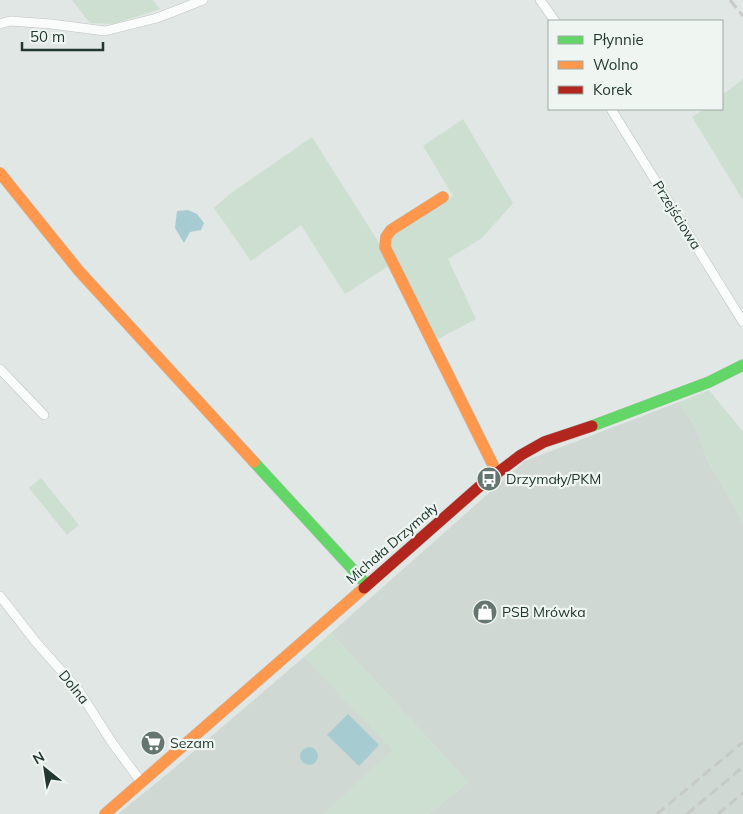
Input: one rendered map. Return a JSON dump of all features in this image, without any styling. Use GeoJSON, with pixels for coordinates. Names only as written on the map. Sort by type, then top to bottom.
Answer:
{"type":"FeatureCollection","features":[{"type":"Feature","properties":{"kind":"street"},"geometry":{"type":"LineString","coordinates":[[0,24],[10,21],[104,31],[157,18],[203,0]]}},
{"type":"Feature","properties":{"kind":"street"},"geometry":{"type":"LineString","coordinates":[[540,0],[554,20]]}},
{"type":"Feature","properties":{"kind":"street","name":"Przejściowa"},"geometry":{"type":"LineString","coordinates":[[612,110],[743,322]]}},
{"type":"Feature","properties":{"kind":"street"},"geometry":{"type":"LineString","coordinates":[[0,172],[79,271],[367,585]]}},
{"type":"Feature","properties":{"kind":"street"},"geometry":{"type":"LineString","coordinates":[[443,198],[391,230],[386,237],[385,247],[497,472]]}},
{"type":"Feature","properties":{"kind":"street","name":"Michała Drzymały"},"geometry":{"type":"LineString","coordinates":[[105,814],[497,472],[520,455],[544,442],[629,413],[709,382],[743,365]]}},
{"type":"Feature","properties":{"kind":"street"},"geometry":{"type":"LineString","coordinates":[[0,369],[44,414]]}},
{"type":"Feature","properties":{"kind":"street","name":"Dolna"},"geometry":{"type":"LineString","coordinates":[[0,596],[35,641],[79,691],[142,783]]}},
{"type":"Feature","properties":{"kind":"shaded area"},"geometry":{"type":"Polygon","coordinates":[[[679,402],[696,428],[707,459],[743,522],[743,814],[429,814],[468,782],[331,633],[525,461],[679,402]]]}},
{"type":"Feature","properties":{"kind":"shaded area"},"geometry":{"type":"Polygon","coordinates":[[[304,657],[393,750],[324,814],[118,814],[172,770],[304,657]]]}},
{"type":"Feature","properties":{"kind":"green space"},"geometry":{"type":"Polygon","coordinates":[[[72,0],[153,0],[160,9],[113,24],[90,23],[72,0]]]}},
{"type":"Feature","properties":{"kind":"green space"},"geometry":{"type":"Polygon","coordinates":[[[743,79],[743,200],[692,117],[702,110],[723,110],[723,94],[743,79]]]}},
{"type":"Feature","properties":{"kind":"green space"},"geometry":{"type":"Polygon","coordinates":[[[463,119],[513,203],[482,238],[448,259],[476,319],[436,340],[391,246],[390,240],[395,231],[453,196],[423,146],[463,119]]]}},
{"type":"Feature","properties":{"kind":"green space"},"geometry":{"type":"Polygon","coordinates":[[[312,137],[376,238],[390,265],[345,294],[301,225],[251,261],[214,208],[231,193],[312,137]]]}},
{"type":"Feature","properties":{"kind":"green space"},"geometry":{"type":"Polygon","coordinates":[[[709,390],[743,432],[743,522],[707,459],[696,428],[679,402],[709,390]]]}},
{"type":"Feature","properties":{"kind":"green space"},"geometry":{"type":"Polygon","coordinates":[[[41,478],[79,525],[67,535],[29,488],[41,478]]]}},
{"type":"Feature","properties":{"kind":"green space"},"geometry":{"type":"Polygon","coordinates":[[[331,633],[468,782],[429,814],[324,814],[392,750],[304,657],[331,633]]]}},
{"type":"Feature","properties":{"kind":"water"},"geometry":{"type":"Polygon","coordinates":[[[188,210],[197,214],[204,223],[201,230],[190,232],[184,243],[175,228],[177,211],[188,210]]]}},
{"type":"Feature","properties":{"kind":"water"},"geometry":{"type":"Polygon","coordinates":[[[348,714],[379,745],[359,766],[327,735],[348,714]]]}},
{"type":"Feature","properties":{"kind":"water"},"geometry":{"type":"Polygon","coordinates":[[[309,747],[315,750],[318,756],[315,762],[309,765],[303,762],[300,756],[303,750],[309,747]]]}},
{"type":"Feature","properties":{"kind":"railway"},"geometry":{"type":"LineString","coordinates":[[730,0],[743,16]]}},
{"type":"Feature","properties":{"kind":"railway"},"geometry":{"type":"LineString","coordinates":[[657,814],[743,742]]}},
{"type":"Feature","properties":{"kind":"railway"},"geometry":{"type":"LineString","coordinates":[[687,814],[743,767]]}},
{"type":"Feature","properties":{"kind":"railway"},"geometry":{"type":"LineString","coordinates":[[718,814],[743,793]]}},
{"type":"Feature","properties":{"kind":"traffic: fast"},"geometry":{"type":"LineString","coordinates":[[592,426],[709,382],[743,365]]}},
{"type":"Feature","properties":{"kind":"traffic: fast"},"geometry":{"type":"LineString","coordinates":[[254,462],[367,585]]}},
{"type":"Feature","properties":{"kind":"traffic: slow"},"geometry":{"type":"LineString","coordinates":[[0,173],[79,271],[254,462]]}},
{"type":"Feature","properties":{"kind":"traffic: slow"},"geometry":{"type":"LineString","coordinates":[[443,197],[391,230],[386,237],[385,247],[497,473]]}},
{"type":"Feature","properties":{"kind":"traffic: slow"},"geometry":{"type":"LineString","coordinates":[[105,814],[364,588]]}},
{"type":"Feature","properties":{"kind":"traffic: jam"},"geometry":{"type":"LineString","coordinates":[[364,588],[480,486],[521,455],[544,442],[592,426]]}},
{"type":"Feature","properties":{"kind":"place","name":"Drzymały/PKM"},"geometry":{"type":"Point","coordinates":[489,479]}},
{"type":"Feature","properties":{"kind":"place","name":"PSB Mrówka"},"geometry":{"type":"Point","coordinates":[485,612]}},
{"type":"Feature","properties":{"kind":"place","name":"Sezam"},"geometry":{"type":"Point","coordinates":[153,743]}}]}
